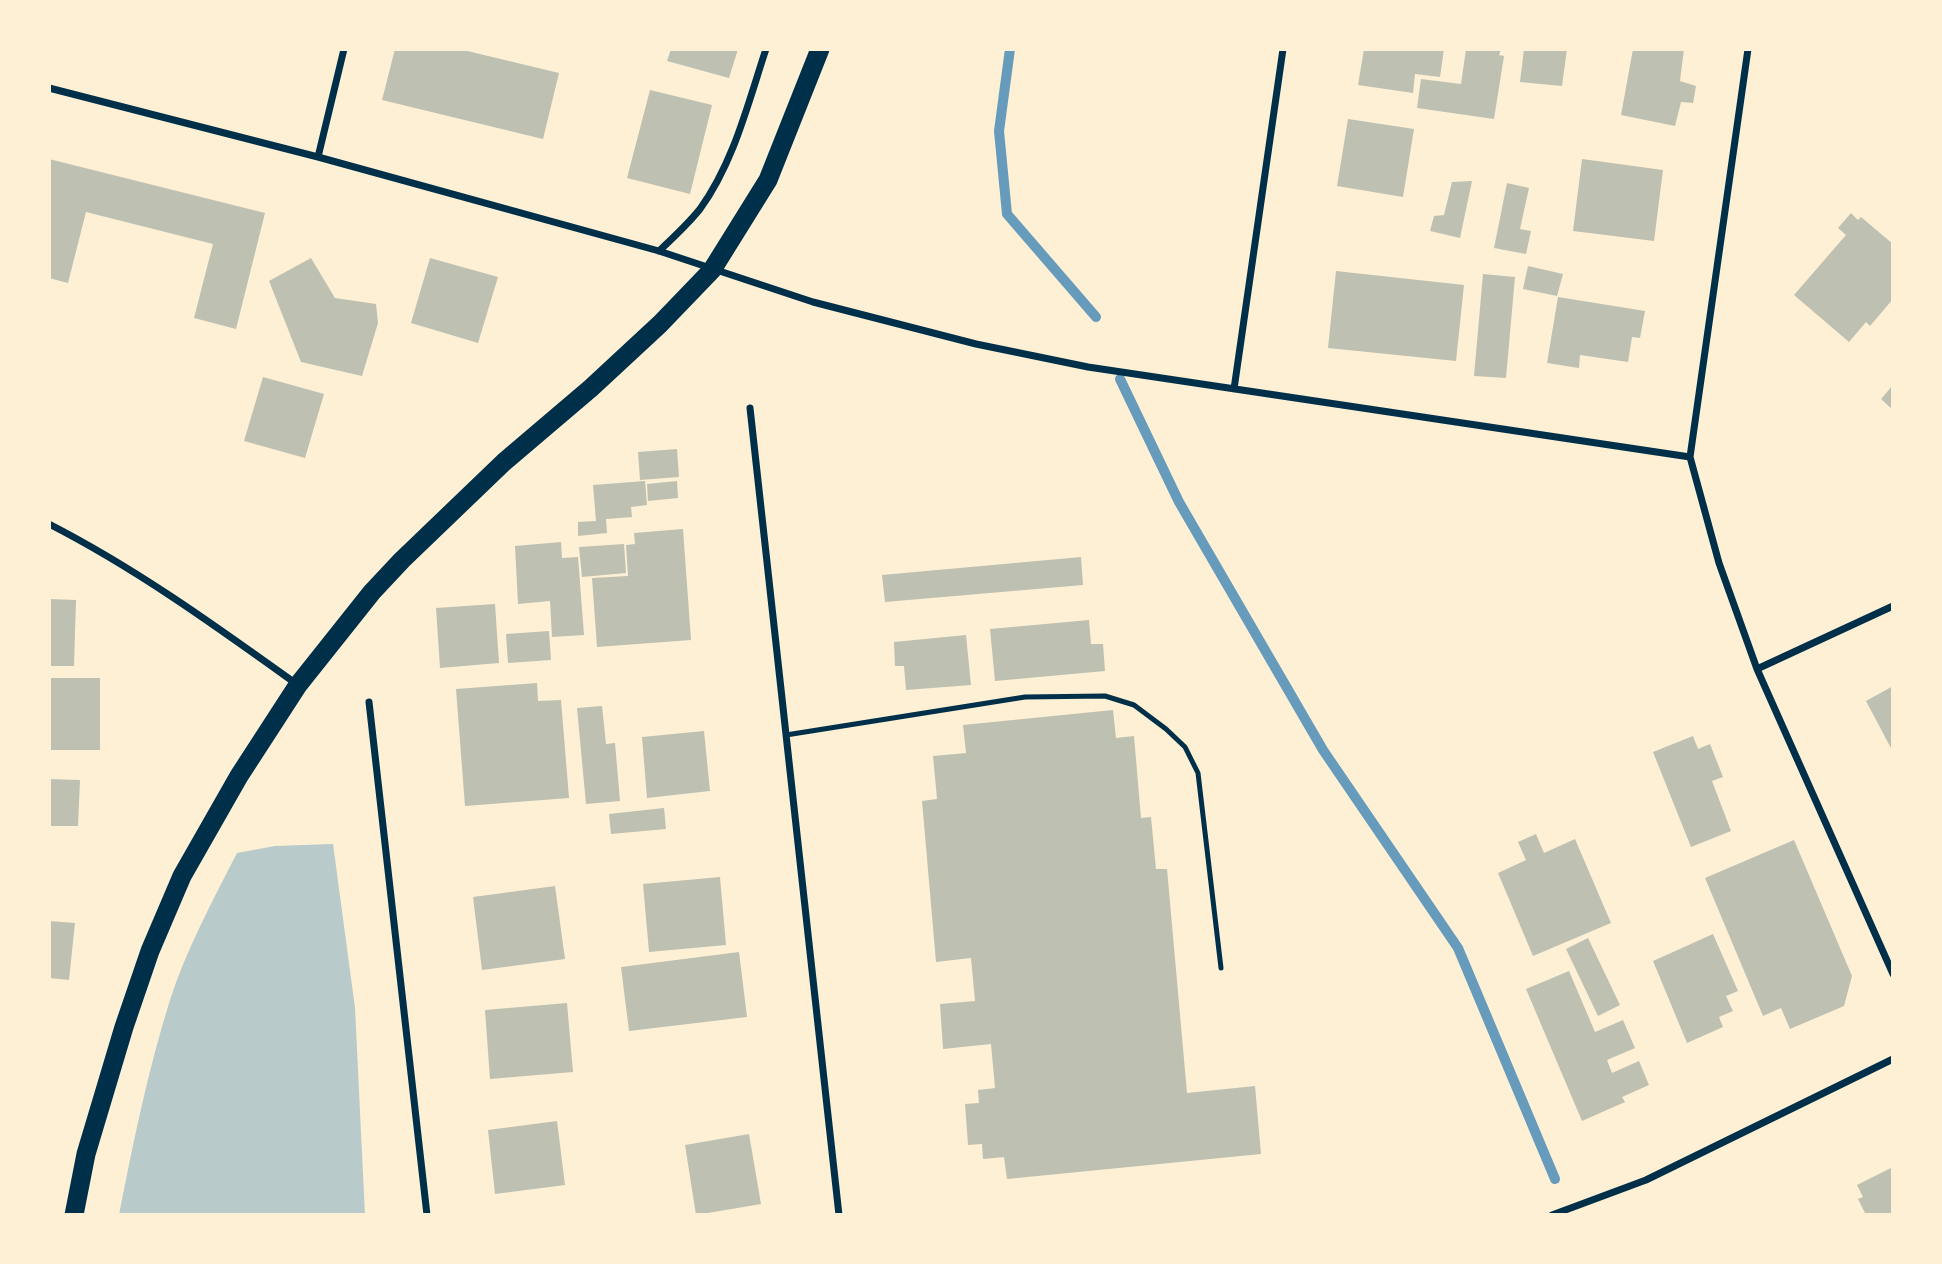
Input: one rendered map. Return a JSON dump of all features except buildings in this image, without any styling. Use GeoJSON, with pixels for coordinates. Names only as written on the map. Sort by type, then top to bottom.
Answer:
{"type":"FeatureCollection","features":[{"type":"Feature","properties":{"kind":"highway"},"geometry":{"type":"LineString","coordinates":[[74,1215],[86,1154],[150,951],[182,876],[239,776],[298,685],[372,592],[505,462],[660,324],[712,270],[768,180],[820,49]]}},
{"type":"Feature","properties":{"kind":"street"},"geometry":{"type":"LineString","coordinates":[[318,157],[344,49]]}},
{"type":"Feature","properties":{"kind":"street"},"geometry":{"type":"LineString","coordinates":[[659,251],[694,216],[722,170],[739,133],[766,49]]}},
{"type":"Feature","properties":{"kind":"street"},"geometry":{"type":"LineString","coordinates":[[1234,389],[1283,49]]}},
{"type":"Feature","properties":{"kind":"street"},"geometry":{"type":"LineString","coordinates":[[1748,49],[1690,457],[1719,563],[1757,669],[1893,974]]}},
{"type":"Feature","properties":{"kind":"street"},"geometry":{"type":"LineString","coordinates":[[49,88],[318,157],[659,251],[813,302],[976,344],[1088,367],[1690,457]]}},
{"type":"Feature","properties":{"kind":"street"},"geometry":{"type":"LineString","coordinates":[[750,408],[839,1215]]}},
{"type":"Feature","properties":{"kind":"street"},"geometry":{"type":"LineString","coordinates":[[49,524],[96,548],[166,592],[298,685]]}},
{"type":"Feature","properties":{"kind":"street"},"geometry":{"type":"LineString","coordinates":[[1757,669],[1893,606]]}},
{"type":"Feature","properties":{"kind":"street"},"geometry":{"type":"LineString","coordinates":[[369,702],[427,1215]]}},
{"type":"Feature","properties":{"kind":"street"},"geometry":{"type":"LineString","coordinates":[[1552,1215],[1646,1180],[1893,1059]]}},
{"type":"Feature","properties":{"kind":"lane"},"geometry":{"type":"LineString","coordinates":[[786,735],[1025,697],[1105,696],[1134,705],[1185,747],[1198,773],[1221,968]]}},
{"type":"Feature","properties":{"kind":"shaded area"},"geometry":{"type":"Polygon","coordinates":[[[333,844],[355,1008],[365,1215],[119,1215],[148,1080],[176,981],[237,853],[275,846],[333,844]]]}},
{"type":"Feature","properties":{"kind":"waterway"},"geometry":{"type":"LineString","coordinates":[[1010,49],[999,131],[1007,214],[1096,317]]}},
{"type":"Feature","properties":{"kind":"waterway"},"geometry":{"type":"LineString","coordinates":[[1120,379],[1179,502],[1323,750],[1458,948],[1555,1179]]}}]}
